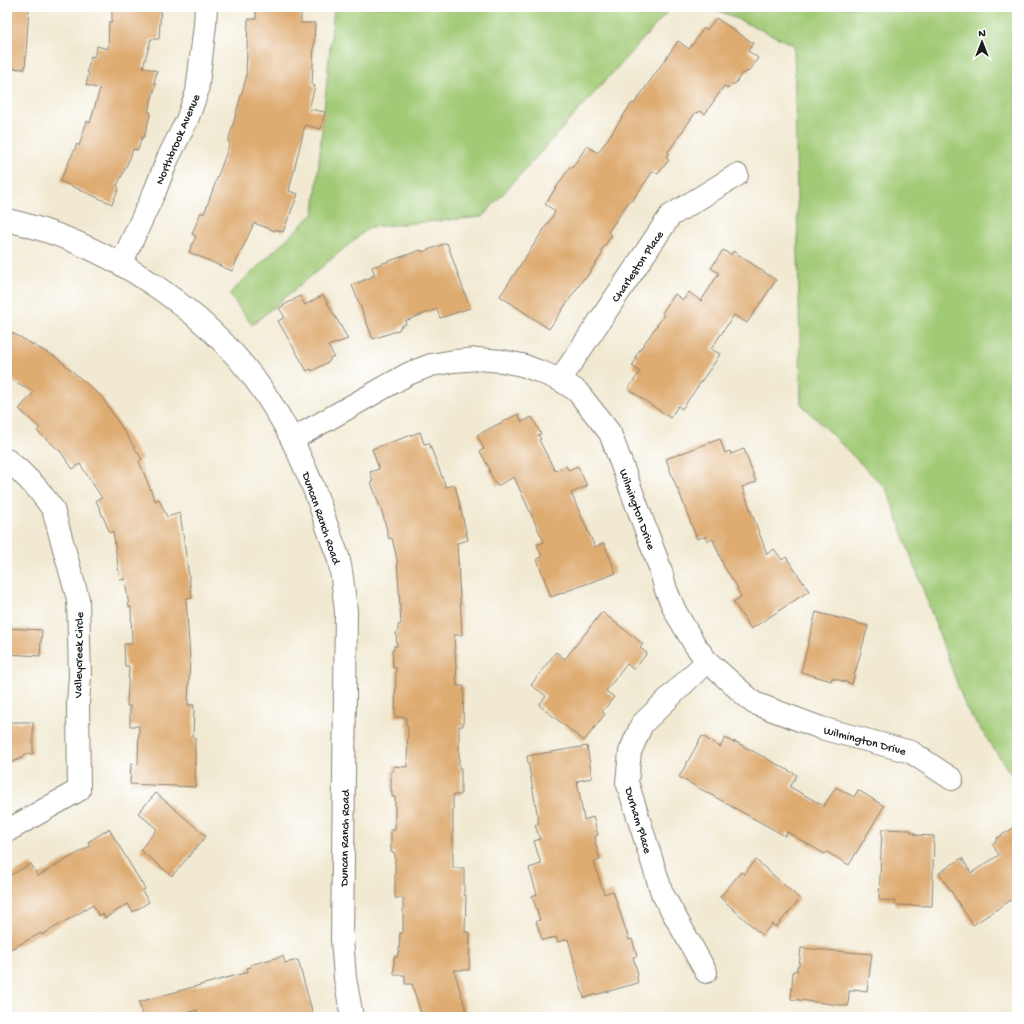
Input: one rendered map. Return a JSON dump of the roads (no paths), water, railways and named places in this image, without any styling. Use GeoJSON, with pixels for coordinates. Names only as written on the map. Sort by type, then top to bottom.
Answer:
{"type":"FeatureCollection","features":[{"type":"Feature","properties":{"kind":"street","name":"Northbrook Avenue"},"geometry":{"type":"LineString","coordinates":[[121,264],[155,191],[168,158],[187,120],[197,92],[206,7]]}},
{"type":"Feature","properties":{"kind":"street","name":"Charleston Place"},"geometry":{"type":"LineString","coordinates":[[560,380],[670,216],[737,175]]}},
{"type":"Feature","properties":{"kind":"street","name":"Duncan Ranch Road"},"geometry":{"type":"LineString","coordinates":[[7,220],[56,235],[89,248],[121,264],[176,301],[202,322],[229,349],[254,378],[293,440],[319,503],[339,561],[346,612],[342,939],[345,978],[352,1017]]}},
{"type":"Feature","properties":{"kind":"street","name":"Wilmington Drive"},"geometry":{"type":"LineString","coordinates":[[293,440],[408,374],[431,366],[454,361],[478,359],[502,361],[528,367],[560,380],[577,391],[610,433],[672,604],[684,628],[707,660],[754,703],[821,728],[911,752],[952,779]]}},
{"type":"Feature","properties":{"kind":"street","name":"Valleycreek Circle"},"geometry":{"type":"LineString","coordinates":[[7,460],[37,488],[53,509],[78,599],[80,676],[78,703],[79,790],[7,831]]}},
{"type":"Feature","properties":{"kind":"street","name":"Durham Place"},"geometry":{"type":"LineString","coordinates":[[706,972],[662,893],[627,782],[630,752],[642,724],[707,660]]}}]}
